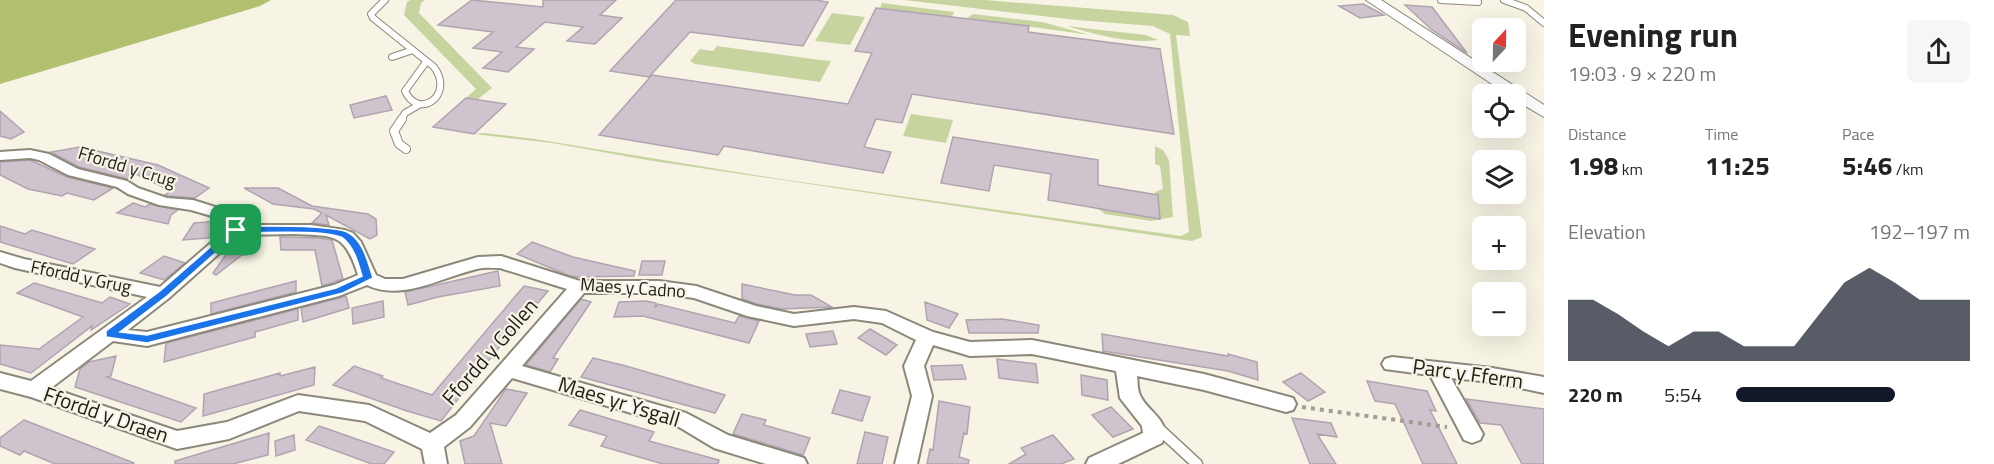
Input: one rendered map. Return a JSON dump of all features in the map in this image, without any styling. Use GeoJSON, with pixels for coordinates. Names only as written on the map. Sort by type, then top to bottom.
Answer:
{"type":"FeatureCollection","features":[{"type":"Feature","properties":{"kind":"street"},"geometry":{"type":"LineString","coordinates":[[1372,0],[1544,112]]}},
{"type":"Feature","properties":{"kind":"street","name":"Ffordd y Crug"},"geometry":{"type":"LineString","coordinates":[[0,156],[30,154],[44,157],[73,172],[122,184],[133,191],[165,202],[214,210],[228,216],[236,230]]}},
{"type":"Feature","properties":{"kind":"street"},"geometry":{"type":"LineString","coordinates":[[34,390],[163,294],[236,230],[324,231],[345,235],[358,250],[368,278],[339,290],[147,339],[110,334]]}},
{"type":"Feature","properties":{"kind":"street","name":"Ffordd y Grug"},"geometry":{"type":"LineString","coordinates":[[0,257],[21,264],[163,294]]}},
{"type":"Feature","properties":{"kind":"street","name":"Maes y Cadno"},"geometry":{"type":"LineString","coordinates":[[368,278],[382,285],[403,285],[478,263],[501,262],[579,287],[659,287],[696,292],[754,312],[794,320],[854,313],[886,317],[927,336],[970,350],[1032,347],[1204,382],[1286,404]]}},
{"type":"Feature","properties":{"kind":"street","name":"Ffordd y Gollen"},"geometry":{"type":"LineString","coordinates":[[434,454],[579,287]]}},
{"type":"Feature","properties":{"kind":"street"},"geometry":{"type":"LineString","coordinates":[[906,464],[922,396],[914,366],[927,336]]}},
{"type":"Feature","properties":{"kind":"street","name":"Parc y Fferm"},"geometry":{"type":"LineString","coordinates":[[1392,364],[1492,375],[1544,385]]}},
{"type":"Feature","properties":{"kind":"street"},"geometry":{"type":"LineString","coordinates":[[1097,464],[1154,437],[1152,423],[1130,398],[1125,365]]}},
{"type":"Feature","properties":{"kind":"street","name":"Maes yr Ysgall"},"geometry":{"type":"LineString","coordinates":[[507,369],[686,421],[722,442],[796,464]]}},
{"type":"Feature","properties":{"kind":"street"},"geometry":{"type":"LineString","coordinates":[[1436,369],[1472,434]]}},
{"type":"Feature","properties":{"kind":"street","name":"Ffordd y Draen"},"geometry":{"type":"LineString","coordinates":[[0,381],[34,390],[177,440],[229,430],[298,403],[369,413],[434,454]]}},
{"type":"Feature","properties":{"kind":"lane"},"geometry":{"type":"LineString","coordinates":[[385,0],[374,9],[373,18],[438,71],[442,85],[435,99],[405,113],[394,131],[399,144],[406,149]]}},
{"type":"Feature","properties":{"kind":"lane"},"geometry":{"type":"LineString","coordinates":[[1442,0],[1478,2]]}},
{"type":"Feature","properties":{"kind":"lane"},"geometry":{"type":"LineString","coordinates":[[1504,0],[1521,3],[1531,9],[1544,23]]}},
{"type":"Feature","properties":{"kind":"lane"},"geometry":{"type":"LineString","coordinates":[[392,57],[413,50]]}},
{"type":"Feature","properties":{"kind":"lane"},"geometry":{"type":"LineString","coordinates":[[418,105],[408,100],[405,91],[426,62]]}},
{"type":"Feature","properties":{"kind":"lane"},"geometry":{"type":"LineString","coordinates":[[1152,423],[1197,464]]}},
{"type":"Feature","properties":{"kind":"path"},"geometry":{"type":"LineString","coordinates":[[1286,404],[1447,427]]}},
{"type":"Feature","properties":{"kind":"green space"},"geometry":{"type":"Polygon","coordinates":[[[0,0],[271,0],[260,6],[0,84],[0,0]]]}},
{"type":"Feature","properties":{"kind":"green space"},"geometry":{"type":"Polygon","coordinates":[[[425,0],[421,3],[419,13],[492,88],[478,99],[466,98],[476,89],[404,15],[407,2],[425,0]]]}},
{"type":"Feature","properties":{"kind":"green space"},"geometry":{"type":"Polygon","coordinates":[[[904,0],[985,0],[1173,15],[1188,22],[1190,36],[1176,35],[1202,237],[1192,241],[647,160],[552,143],[474,134],[484,133],[535,139],[780,179],[1181,236],[1189,232],[1170,34],[1153,26],[1077,20],[904,0]]]}},
{"type":"Feature","properties":{"kind":"green space"},"geometry":{"type":"Polygon","coordinates":[[[882,3],[954,12],[952,17],[880,8],[882,3]]]}},
{"type":"Feature","properties":{"kind":"green space"},"geometry":{"type":"Polygon","coordinates":[[[832,13],[865,17],[850,45],[815,41],[832,13]]]}},
{"type":"Feature","properties":{"kind":"green space"},"geometry":{"type":"Polygon","coordinates":[[[973,14],[1042,22],[1090,35],[967,18],[973,14]]]}},
{"type":"Feature","properties":{"kind":"green space"},"geometry":{"type":"Polygon","coordinates":[[[1066,26],[1146,35],[1158,40],[1135,41],[1066,26]]]}},
{"type":"Feature","properties":{"kind":"green space"},"geometry":{"type":"Polygon","coordinates":[[[717,46],[831,61],[820,82],[695,64],[690,61],[700,49],[713,51],[717,46]]]}},
{"type":"Feature","properties":{"kind":"green space"},"geometry":{"type":"Polygon","coordinates":[[[911,114],[953,120],[946,143],[903,136],[911,114]]]}},
{"type":"Feature","properties":{"kind":"green space"},"geometry":{"type":"Polygon","coordinates":[[[1155,146],[1163,150],[1169,160],[1173,217],[1151,221],[1105,214],[1100,210],[1074,202],[1158,216],[1155,192],[1163,189],[1160,166],[1155,164],[1155,146]]]}},
{"type":"Feature","properties":{"kind":"building"},"geometry":{"type":"Polygon","coordinates":[[[472,0],[543,7],[543,0],[616,0],[600,15],[622,18],[595,44],[567,41],[583,27],[545,22],[516,47],[534,49],[508,72],[483,68],[502,52],[473,48],[493,32],[438,25],[472,0]]]}},
{"type":"Feature","properties":{"kind":"building"},"geometry":{"type":"Polygon","coordinates":[[[676,0],[815,0],[828,2],[803,46],[690,32],[649,77],[610,71],[676,0]]]}},
{"type":"Feature","properties":{"kind":"building"},"geometry":{"type":"Polygon","coordinates":[[[1363,4],[1384,15],[1360,18],[1339,6],[1363,4]]]}},
{"type":"Feature","properties":{"kind":"building"},"geometry":{"type":"Polygon","coordinates":[[[1405,5],[1432,7],[1467,53],[1432,30],[1405,5]]]}},
{"type":"Feature","properties":{"kind":"building"},"geometry":{"type":"Polygon","coordinates":[[[876,8],[1029,26],[1028,32],[1160,49],[1174,134],[912,94],[902,123],[876,119],[864,147],[891,152],[883,173],[724,146],[718,155],[599,135],[652,75],[848,104],[872,53],[855,51],[876,8]]]}},
{"type":"Feature","properties":{"kind":"building"},"geometry":{"type":"Polygon","coordinates":[[[386,96],[392,110],[354,118],[350,105],[386,96]]]}},
{"type":"Feature","properties":{"kind":"building"},"geometry":{"type":"Polygon","coordinates":[[[466,98],[506,104],[474,134],[433,127],[466,98]]]}},
{"type":"Feature","properties":{"kind":"building"},"geometry":{"type":"Polygon","coordinates":[[[0,111],[24,132],[11,139],[0,136],[0,111]]]}},
{"type":"Feature","properties":{"kind":"building"},"geometry":{"type":"Polygon","coordinates":[[[953,137],[1098,160],[1098,185],[1158,195],[1160,219],[1048,200],[1051,174],[994,165],[989,191],[941,183],[953,137]]]}},
{"type":"Feature","properties":{"kind":"building"},"geometry":{"type":"Polygon","coordinates":[[[80,147],[158,165],[209,188],[195,198],[167,196],[165,195],[171,191],[136,174],[128,179],[79,167],[51,152],[80,147]]]}},
{"type":"Feature","properties":{"kind":"building"},"geometry":{"type":"Polygon","coordinates":[[[30,160],[67,177],[113,188],[94,200],[67,193],[62,196],[28,189],[0,175],[0,162],[30,160]]]}},
{"type":"Feature","properties":{"kind":"building"},"geometry":{"type":"Polygon","coordinates":[[[244,188],[278,188],[312,206],[368,214],[376,219],[377,235],[370,239],[326,215],[329,225],[312,223],[322,213],[314,209],[273,204],[244,188]]]}},
{"type":"Feature","properties":{"kind":"building"},"geometry":{"type":"Polygon","coordinates":[[[133,203],[145,207],[150,204],[178,210],[171,215],[168,224],[117,213],[133,203]]]}},
{"type":"Feature","properties":{"kind":"building"},"geometry":{"type":"Polygon","coordinates":[[[219,221],[209,238],[183,240],[194,223],[219,221]]]}},
{"type":"Feature","properties":{"kind":"building"},"geometry":{"type":"Polygon","coordinates":[[[0,226],[25,234],[32,230],[95,249],[73,264],[0,242],[0,226]]]}},
{"type":"Feature","properties":{"kind":"building"},"geometry":{"type":"Polygon","coordinates":[[[280,237],[332,240],[343,279],[322,286],[315,250],[281,250],[280,237]]]}},
{"type":"Feature","properties":{"kind":"building"},"geometry":{"type":"Polygon","coordinates":[[[256,241],[246,255],[242,255],[216,275],[213,273],[235,242],[256,241]]]}},
{"type":"Feature","properties":{"kind":"building"},"geometry":{"type":"Polygon","coordinates":[[[532,242],[573,257],[635,271],[634,276],[570,276],[517,254],[532,242]]]}},
{"type":"Feature","properties":{"kind":"building"},"geometry":{"type":"Polygon","coordinates":[[[164,256],[185,263],[164,280],[140,273],[164,256]]]}},
{"type":"Feature","properties":{"kind":"building"},"geometry":{"type":"Polygon","coordinates":[[[642,261],[665,261],[662,275],[639,275],[642,261]]]}},
{"type":"Feature","properties":{"kind":"building"},"geometry":{"type":"Polygon","coordinates":[[[498,271],[500,286],[408,305],[405,292],[498,271]]]}},
{"type":"Feature","properties":{"kind":"building"},"geometry":{"type":"Polygon","coordinates":[[[296,281],[296,292],[211,314],[211,303],[296,281]]]}},
{"type":"Feature","properties":{"kind":"building"},"geometry":{"type":"Polygon","coordinates":[[[34,283],[102,303],[110,297],[130,304],[91,330],[92,326],[31,373],[0,364],[0,345],[39,349],[83,317],[17,293],[34,283]]]}},
{"type":"Feature","properties":{"kind":"building"},"geometry":{"type":"Polygon","coordinates":[[[742,284],[795,295],[811,295],[832,307],[782,309],[757,304],[742,299],[742,284]]]}},
{"type":"Feature","properties":{"kind":"building"},"geometry":{"type":"Polygon","coordinates":[[[524,286],[548,291],[538,303],[535,302],[441,421],[333,385],[354,366],[383,376],[381,378],[432,395],[524,286]]]}},
{"type":"Feature","properties":{"kind":"building"},"geometry":{"type":"Polygon","coordinates":[[[346,296],[349,308],[303,322],[301,308],[346,296]]]}},
{"type":"Feature","properties":{"kind":"building"},"geometry":{"type":"Polygon","coordinates":[[[581,299],[591,302],[553,358],[558,359],[550,372],[526,365],[581,299]]]}},
{"type":"Feature","properties":{"kind":"building"},"geometry":{"type":"Polygon","coordinates":[[[383,301],[384,317],[353,324],[352,308],[383,301]]]}},
{"type":"Feature","properties":{"kind":"building"},"geometry":{"type":"Polygon","coordinates":[[[619,302],[656,303],[655,308],[658,304],[735,323],[739,316],[759,321],[749,343],[643,316],[614,317],[619,302]]]}},
{"type":"Feature","properties":{"kind":"building"},"geometry":{"type":"Polygon","coordinates":[[[925,302],[958,314],[949,328],[927,320],[925,302]]]}},
{"type":"Feature","properties":{"kind":"building"},"geometry":{"type":"Polygon","coordinates":[[[298,309],[298,320],[255,332],[255,337],[164,362],[166,343],[298,309]]]}},
{"type":"Feature","properties":{"kind":"building"},"geometry":{"type":"Polygon","coordinates":[[[1002,319],[1039,325],[1038,333],[969,333],[966,320],[1002,319]]]}},
{"type":"Feature","properties":{"kind":"building"},"geometry":{"type":"Polygon","coordinates":[[[870,329],[897,345],[886,355],[858,338],[870,329]]]}},
{"type":"Feature","properties":{"kind":"building"},"geometry":{"type":"Polygon","coordinates":[[[833,331],[837,344],[810,347],[806,334],[833,331]]]}},
{"type":"Feature","properties":{"kind":"building"},"geometry":{"type":"Polygon","coordinates":[[[1102,334],[1228,356],[1228,354],[1257,362],[1258,380],[1228,371],[1103,351],[1102,334]]]}},
{"type":"Feature","properties":{"kind":"building"},"geometry":{"type":"Polygon","coordinates":[[[116,356],[111,376],[107,377],[196,408],[181,422],[75,387],[80,369],[89,362],[116,356]]]}},
{"type":"Feature","properties":{"kind":"building"},"geometry":{"type":"Polygon","coordinates":[[[593,358],[725,395],[715,413],[581,377],[593,358]]]}},
{"type":"Feature","properties":{"kind":"building"},"geometry":{"type":"Polygon","coordinates":[[[997,359],[1036,364],[1038,383],[999,378],[997,359]]]}},
{"type":"Feature","properties":{"kind":"building"},"geometry":{"type":"Polygon","coordinates":[[[962,365],[966,379],[934,380],[931,366],[962,365]]]}},
{"type":"Feature","properties":{"kind":"building"},"geometry":{"type":"Polygon","coordinates":[[[315,367],[314,385],[203,416],[204,394],[280,373],[280,376],[315,367]]]}},
{"type":"Feature","properties":{"kind":"building"},"geometry":{"type":"Polygon","coordinates":[[[1301,373],[1325,392],[1308,401],[1283,382],[1301,373]]]}},
{"type":"Feature","properties":{"kind":"building"},"geometry":{"type":"Polygon","coordinates":[[[1081,375],[1107,380],[1108,400],[1082,395],[1081,375]]]}},
{"type":"Feature","properties":{"kind":"building"},"geometry":{"type":"Polygon","coordinates":[[[1367,381],[1427,391],[1436,411],[1430,410],[1457,464],[1423,464],[1395,404],[1375,401],[1367,381]]]}},
{"type":"Feature","properties":{"kind":"building"},"geometry":{"type":"Polygon","coordinates":[[[506,389],[527,393],[506,426],[490,423],[502,464],[465,464],[460,441],[474,436],[506,389]]]}},
{"type":"Feature","properties":{"kind":"building"},"geometry":{"type":"Polygon","coordinates":[[[840,390],[870,397],[862,421],[832,413],[840,390]]]}},
{"type":"Feature","properties":{"kind":"building"},"geometry":{"type":"Polygon","coordinates":[[[1466,399],[1544,409],[1544,464],[1522,464],[1501,425],[1480,423],[1466,399]]]}},
{"type":"Feature","properties":{"kind":"building"},"geometry":{"type":"Polygon","coordinates":[[[939,401],[970,407],[967,434],[964,433],[959,457],[969,460],[968,464],[927,464],[930,449],[933,450],[939,401]]]}},
{"type":"Feature","properties":{"kind":"building"},"geometry":{"type":"Polygon","coordinates":[[[1111,407],[1133,429],[1113,437],[1092,415],[1111,407]]]}},
{"type":"Feature","properties":{"kind":"building"},"geometry":{"type":"Polygon","coordinates":[[[580,410],[654,432],[649,441],[719,460],[718,464],[663,464],[601,446],[607,436],[569,425],[580,410]]]}},
{"type":"Feature","properties":{"kind":"building"},"geometry":{"type":"Polygon","coordinates":[[[742,414],[766,420],[764,425],[810,438],[803,455],[733,434],[742,414]]]}},
{"type":"Feature","properties":{"kind":"building"},"geometry":{"type":"Polygon","coordinates":[[[1292,418],[1331,423],[1337,437],[1317,434],[1336,464],[1310,464],[1292,418]]]}},
{"type":"Feature","properties":{"kind":"building"},"geometry":{"type":"Polygon","coordinates":[[[24,420],[134,464],[55,464],[24,451],[20,455],[0,446],[0,438],[24,420]]]}},
{"type":"Feature","properties":{"kind":"building"},"geometry":{"type":"Polygon","coordinates":[[[319,426],[394,452],[384,464],[372,464],[306,440],[319,426]]]}},
{"type":"Feature","properties":{"kind":"building"},"geometry":{"type":"Polygon","coordinates":[[[865,432],[888,437],[882,464],[857,464],[865,432]]]}},
{"type":"Feature","properties":{"kind":"building"},"geometry":{"type":"Polygon","coordinates":[[[269,433],[268,455],[233,464],[175,464],[175,461],[269,433]]]}},
{"type":"Feature","properties":{"kind":"building"},"geometry":{"type":"Polygon","coordinates":[[[294,435],[295,450],[276,456],[275,441],[294,435]]]}},
{"type":"Feature","properties":{"kind":"building"},"geometry":{"type":"Polygon","coordinates":[[[1053,435],[1074,459],[1061,464],[1009,464],[1026,454],[1021,448],[1053,435]]]}},
{"type":"Feature","properties":{"kind":"route"},"geometry":{"type":"LineString","coordinates":[[236,230],[324,231],[345,235],[358,250],[368,278],[339,290],[147,339],[110,334],[163,294],[236,230]]}}]}
